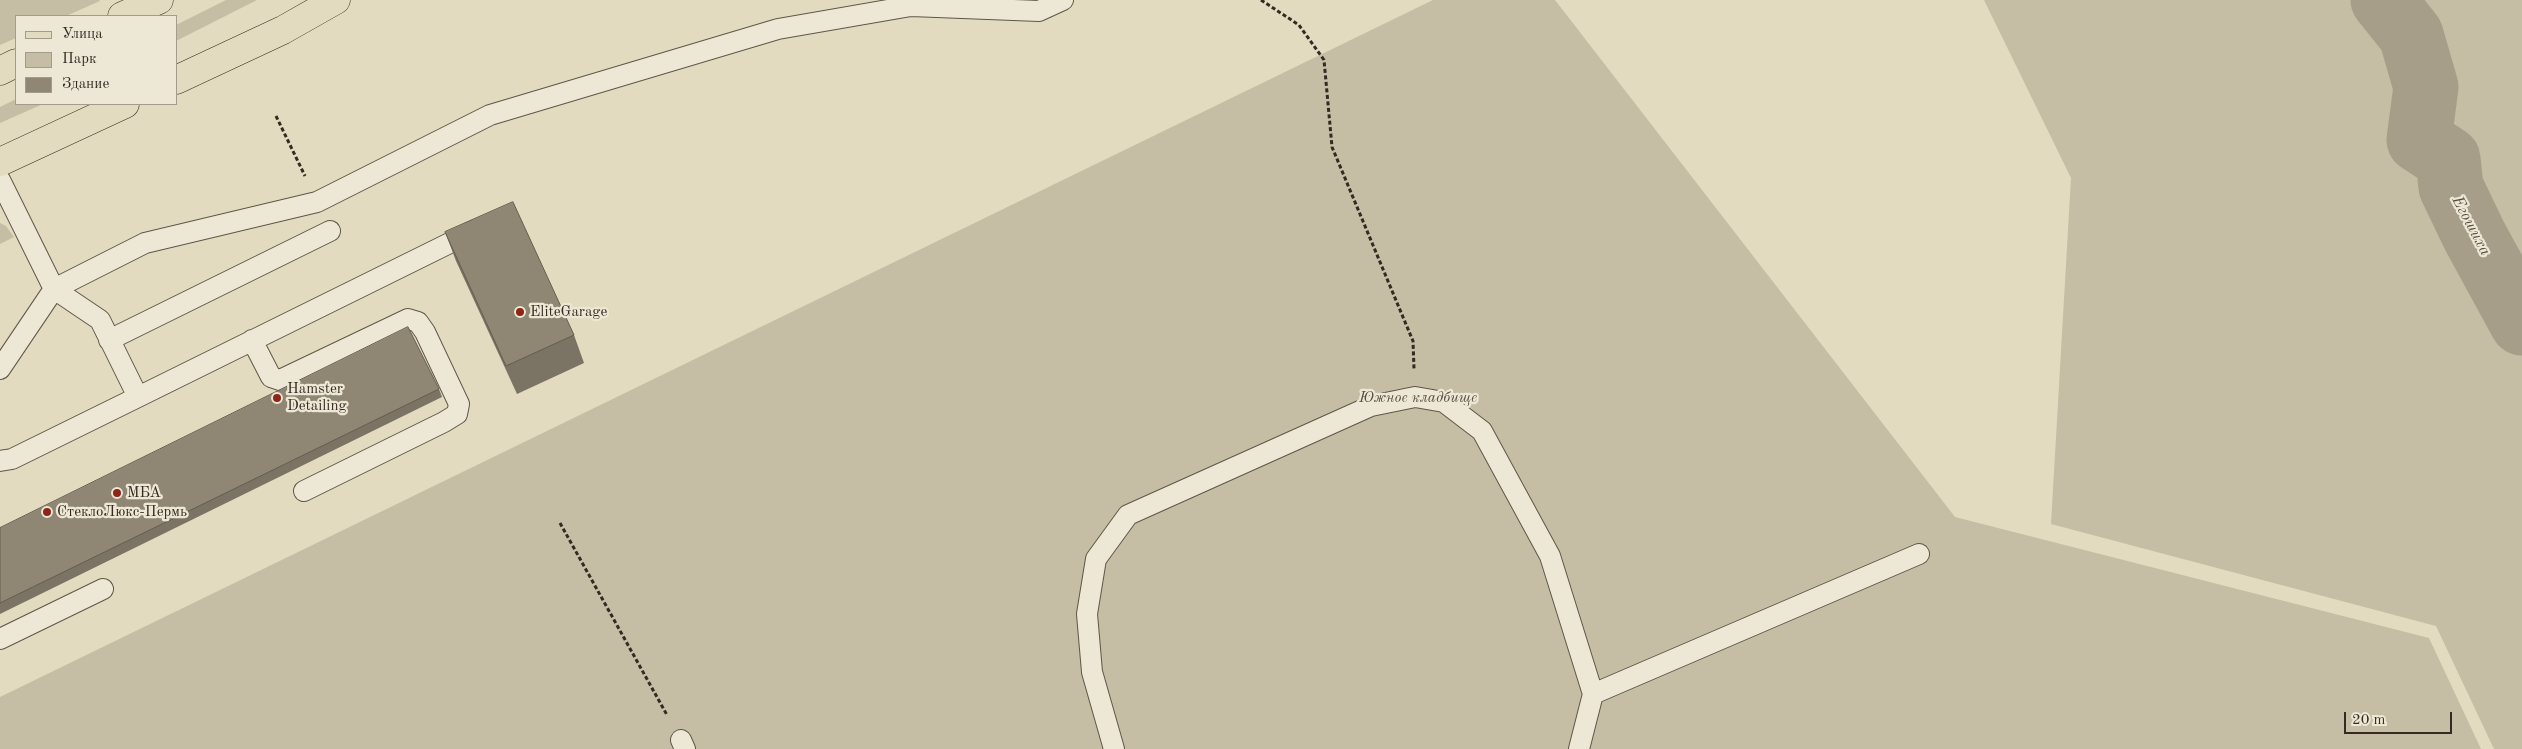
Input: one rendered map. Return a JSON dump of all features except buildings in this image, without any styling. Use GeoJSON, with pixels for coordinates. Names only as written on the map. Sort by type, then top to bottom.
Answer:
{"type":"FeatureCollection","features":[{"type":"Feature","properties":{"kind":"main road"},"geometry":{"type":"LineString","coordinates":[[124,15],[159,0]]}},
{"type":"Feature","properties":{"kind":"main road"},"geometry":{"type":"LineString","coordinates":[[178,79],[282,30],[336,0]]}},
{"type":"Feature","properties":{"kind":"main road"},"geometry":{"type":"LineString","coordinates":[[0,71],[15,64]]}},
{"type":"Feature","properties":{"kind":"main road"},"geometry":{"type":"LineString","coordinates":[[0,162],[123,105]]}},
{"type":"Feature","properties":{"kind":"lane"},"geometry":{"type":"LineString","coordinates":[[0,369],[54,289],[145,243],[316,202],[490,116],[778,29],[911,6],[1039,11],[1063,0]]}},
{"type":"Feature","properties":{"kind":"lane"},"geometry":{"type":"LineString","coordinates":[[0,180],[54,289],[100,320],[138,397]]}},
{"type":"Feature","properties":{"kind":"lane"},"geometry":{"type":"LineString","coordinates":[[0,462],[12,459],[492,223]]}},
{"type":"Feature","properties":{"kind":"lane"},"geometry":{"type":"LineString","coordinates":[[109,340],[330,231]]}},
{"type":"Feature","properties":{"kind":"lane"},"geometry":{"type":"LineString","coordinates":[[252,340],[271,377],[280,380],[408,319],[418,322],[425,332],[459,404],[457,414],[444,422],[304,491]]}},
{"type":"Feature","properties":{"kind":"lane"},"geometry":{"type":"LineString","coordinates":[[1114,749],[1092,672],[1087,614],[1096,559],[1128,515],[1371,406],[1415,397],[1444,402],[1482,431],[1550,556],[1593,694],[1578,749]]}},
{"type":"Feature","properties":{"kind":"lane"},"geometry":{"type":"LineString","coordinates":[[1593,694],[1919,554]]}},
{"type":"Feature","properties":{"kind":"lane"},"geometry":{"type":"LineString","coordinates":[[0,639],[103,589]]}},
{"type":"Feature","properties":{"kind":"path"},"geometry":{"type":"LineString","coordinates":[[1261,0],[1299,24],[1324,60],[1332,147],[1413,341],[1415,397]]}},
{"type":"Feature","properties":{"kind":"path"},"geometry":{"type":"LineString","coordinates":[[276,116],[284,133]]}},
{"type":"Feature","properties":{"kind":"path"},"geometry":{"type":"LineString","coordinates":[[560,523],[683,744]]}},
{"type":"Feature","properties":{"kind":"green space"},"geometry":{"type":"Polygon","coordinates":[[[0,0],[100,1],[68,15],[15,15],[15,38],[0,45],[0,0]]]}},
{"type":"Feature","properties":{"kind":"green space"},"geometry":{"type":"Polygon","coordinates":[[[226,0],[257,0],[178,40],[178,24],[226,0]]]}},
{"type":"Feature","properties":{"kind":"green space","name":"Южное кладбище"},"geometry":{"type":"Polygon","coordinates":[[[1433,0],[1555,0],[1955,517],[2429,638],[2481,749],[0,749],[0,697],[1433,0]]]}},
{"type":"Feature","properties":{"kind":"green space"},"geometry":{"type":"Polygon","coordinates":[[[1984,0],[2522,0],[2522,749],[2494,749],[2436,626],[2051,524],[2071,178],[1984,0]]]}},
{"type":"Feature","properties":{"kind":"green space"},"geometry":{"type":"Polygon","coordinates":[[[15,100],[15,105],[41,105],[0,123],[0,107],[15,100]]]}},
{"type":"Feature","properties":{"kind":"green space"},"geometry":{"type":"Polygon","coordinates":[[[0,223],[6,226],[14,237],[0,244],[0,223]]]}},
{"type":"Feature","properties":{"kind":"waterway","name":"Егошиха"},"geometry":{"type":"LineString","coordinates":[[2383,0],[2411,35],[2426,87],[2419,140],[2448,159],[2451,187],[2474,235],[2522,323]]}},
{"type":"Feature","properties":{"kind":"place","name":"EliteGarage"},"geometry":{"type":"Point","coordinates":[520,312]}},
{"type":"Feature","properties":{"kind":"place","name":"Hamster Detailing"},"geometry":{"type":"Point","coordinates":[277,398]}},
{"type":"Feature","properties":{"kind":"place","name":"МБА"},"geometry":{"type":"Point","coordinates":[117,493]}},
{"type":"Feature","properties":{"kind":"place","name":"СтеклоЛюкс-Пермь"},"geometry":{"type":"Point","coordinates":[47,512]}}]}
